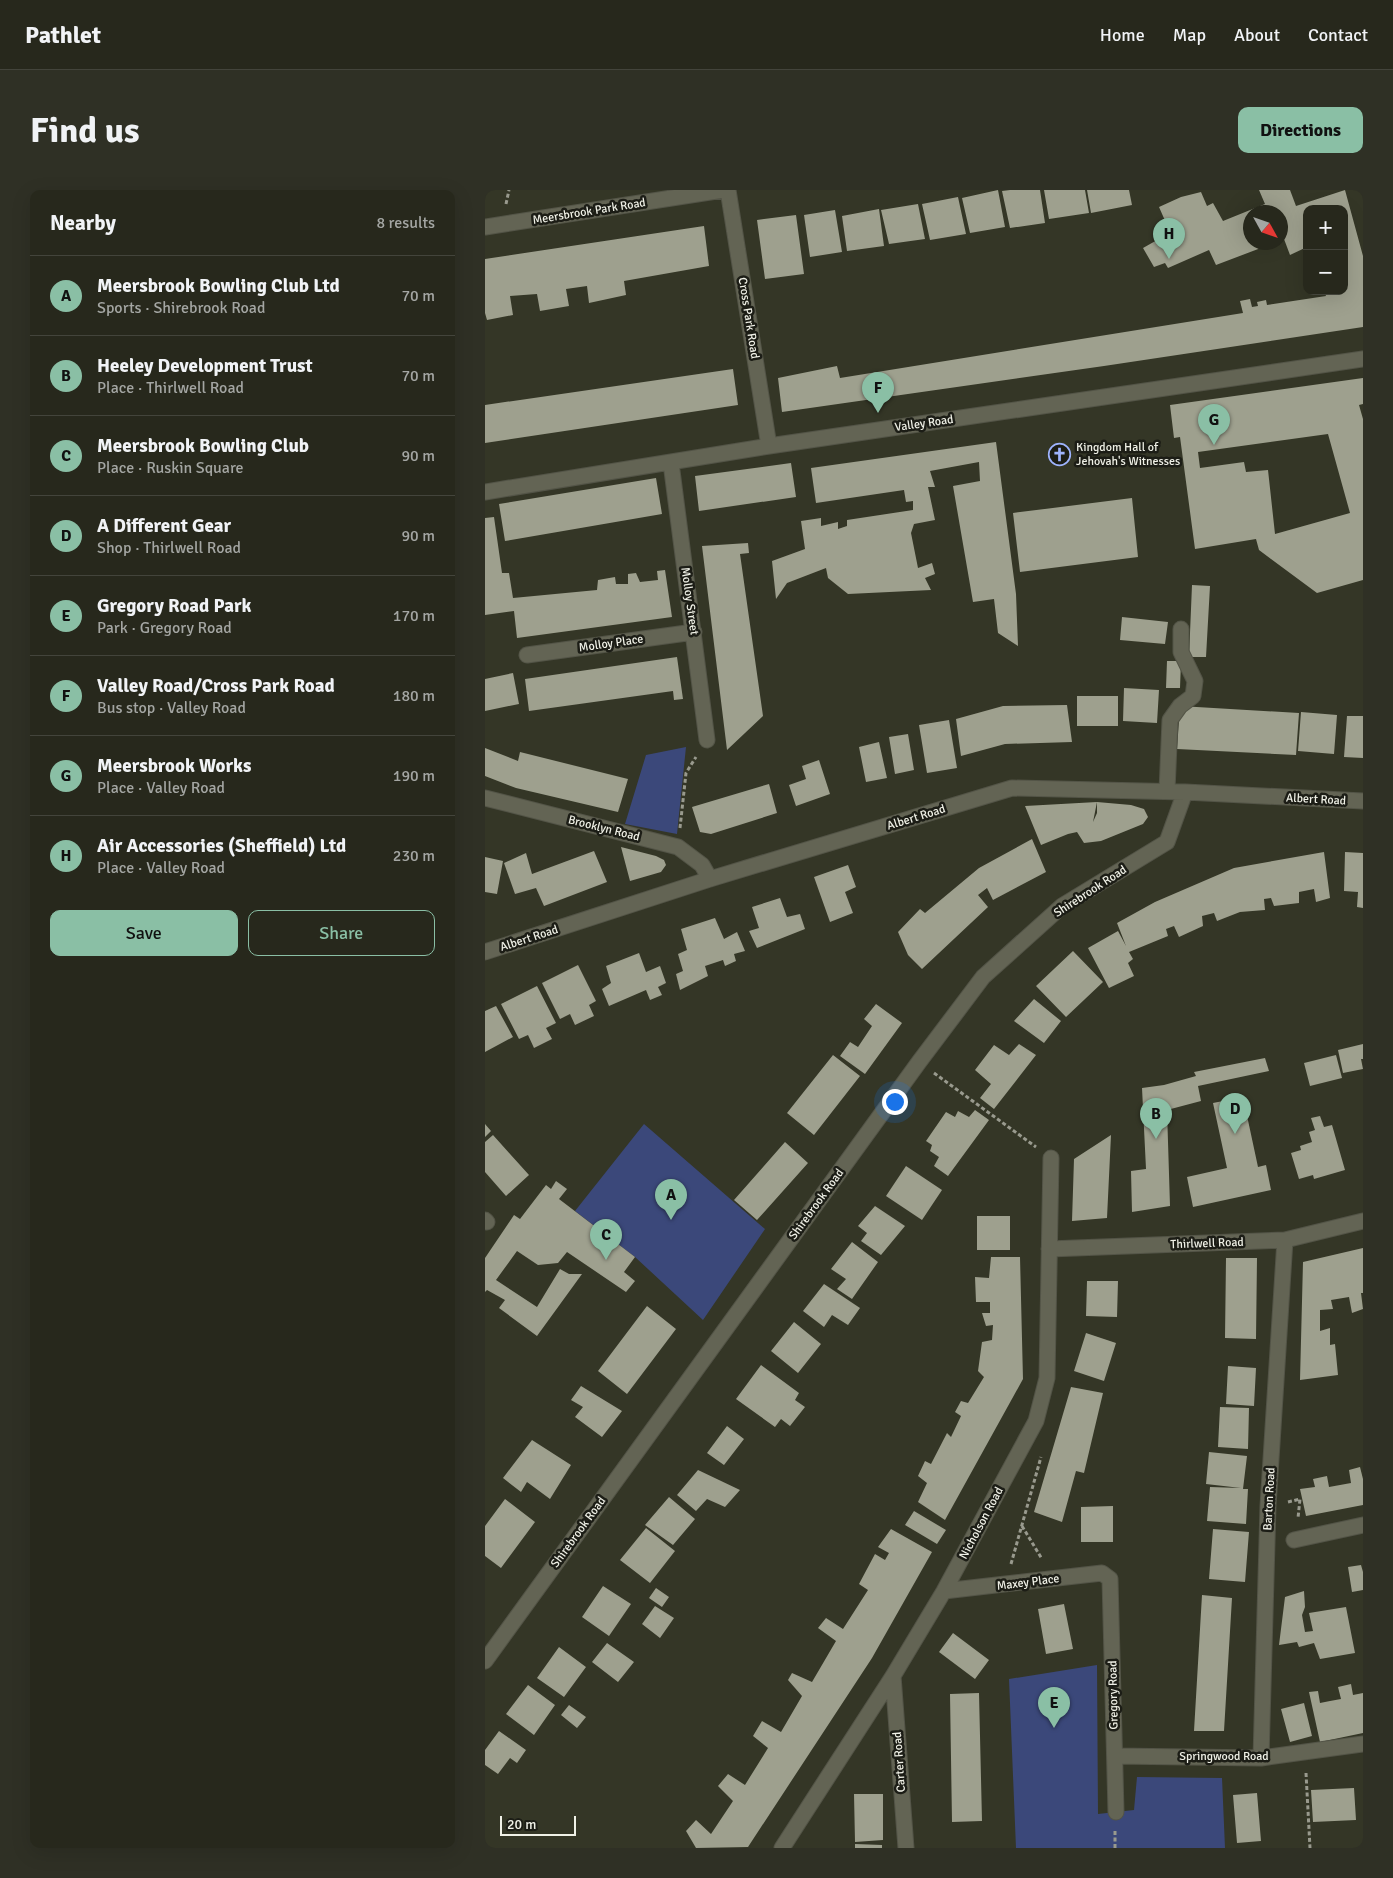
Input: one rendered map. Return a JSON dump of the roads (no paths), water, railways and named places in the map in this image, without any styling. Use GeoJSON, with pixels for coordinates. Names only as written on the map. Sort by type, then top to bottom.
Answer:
{"type":"FeatureCollection","features":[{"type":"Feature","properties":{"kind":"street","name":"Meersbrook Park Road"},"geometry":{"type":"LineString","coordinates":[[485,227],[723,190]]}},
{"type":"Feature","properties":{"kind":"street","name":"Cross Park Road"},"geometry":{"type":"LineString","coordinates":[[728,190],[769,446]]}},
{"type":"Feature","properties":{"kind":"street","name":"Valley Road"},"geometry":{"type":"LineString","coordinates":[[485,492],[769,446],[1363,359]]}},
{"type":"Feature","properties":{"kind":"street","name":"Molloy Street"},"geometry":{"type":"LineString","coordinates":[[671,463],[707,740]]}},
{"type":"Feature","properties":{"kind":"street"},"geometry":{"type":"LineString","coordinates":[[1167,791],[1170,720],[1180,706],[1193,696],[1195,681],[1181,652],[1181,629]]}},
{"type":"Feature","properties":{"kind":"street","name":"Molloy Place"},"geometry":{"type":"LineString","coordinates":[[527,655],[694,632]]}},
{"type":"Feature","properties":{"kind":"street","name":"Albert Road"},"geometry":{"type":"LineString","coordinates":[[485,952],[710,879],[1012,788],[1167,791],[1363,801]]}},
{"type":"Feature","properties":{"kind":"street","name":"Shirebrook Road"},"geometry":{"type":"LineString","coordinates":[[485,1661],[919,1062],[983,977],[1062,906],[1167,842],[1185,792]]}},
{"type":"Feature","properties":{"kind":"street","name":"Brooklyn Road"},"geometry":{"type":"LineString","coordinates":[[485,798],[678,847],[702,865],[710,879]]}},
{"type":"Feature","properties":{"kind":"street","name":"Nicholson Road"},"geometry":{"type":"LineString","coordinates":[[782,1848],[893,1676],[944,1592],[1035,1421],[1047,1378],[1051,1158]]}},
{"type":"Feature","properties":{"kind":"street","name":"Thirlwell Road"},"geometry":{"type":"LineString","coordinates":[[1049,1249],[1285,1240],[1363,1221]]}},
{"type":"Feature","properties":{"kind":"street","name":"Barton Road"},"geometry":{"type":"LineString","coordinates":[[1261,1758],[1268,1506],[1285,1240]]}},
{"type":"Feature","properties":{"kind":"street"},"geometry":{"type":"LineString","coordinates":[[1295,1540],[1363,1525]]}},
{"type":"Feature","properties":{"kind":"street","name":"Maxey Place"},"geometry":{"type":"LineString","coordinates":[[944,1592],[1102,1573],[1111,1579]]}},
{"type":"Feature","properties":{"kind":"street","name":"Gregory Road"},"geometry":{"type":"LineString","coordinates":[[1111,1579],[1115,1812]]}},
{"type":"Feature","properties":{"kind":"street","name":"Carter Road"},"geometry":{"type":"LineString","coordinates":[[893,1676],[905,1848]]}},
{"type":"Feature","properties":{"kind":"street","name":"Springwood Road"},"geometry":{"type":"LineString","coordinates":[[1115,1756],[1261,1758],[1363,1744]]}},
{"type":"Feature","properties":{"kind":"place","name":"Air Accessories (Sheffield) Ltd"},"geometry":{"type":"Point","coordinates":[1169,259]}},
{"type":"Feature","properties":{"kind":"place","name":"Valley Road/Cross Park Road"},"geometry":{"type":"Point","coordinates":[878,413]}},
{"type":"Feature","properties":{"kind":"place","name":"Meersbrook Works"},"geometry":{"type":"Point","coordinates":[1214,445]}},
{"type":"Feature","properties":{"kind":"place","name":"Kingdom Hall of Jehovah's Witnesses"},"geometry":{"type":"Point","coordinates":[1060,454]}},
{"type":"Feature","properties":{"kind":"place","name":"A Different Gear"},"geometry":{"type":"Point","coordinates":[1235,1134]}},
{"type":"Feature","properties":{"kind":"place","name":"Heeley Development Trust"},"geometry":{"type":"Point","coordinates":[1156,1139]}},
{"type":"Feature","properties":{"kind":"place","name":"Meersbrook Bowling Club Ltd"},"geometry":{"type":"Point","coordinates":[671,1220]}},
{"type":"Feature","properties":{"kind":"place","name":"Meersbrook Bowling Club"},"geometry":{"type":"Point","coordinates":[606,1260]}},
{"type":"Feature","properties":{"kind":"place","name":"Gregory Road Park"},"geometry":{"type":"Point","coordinates":[1054,1728]}}]}
